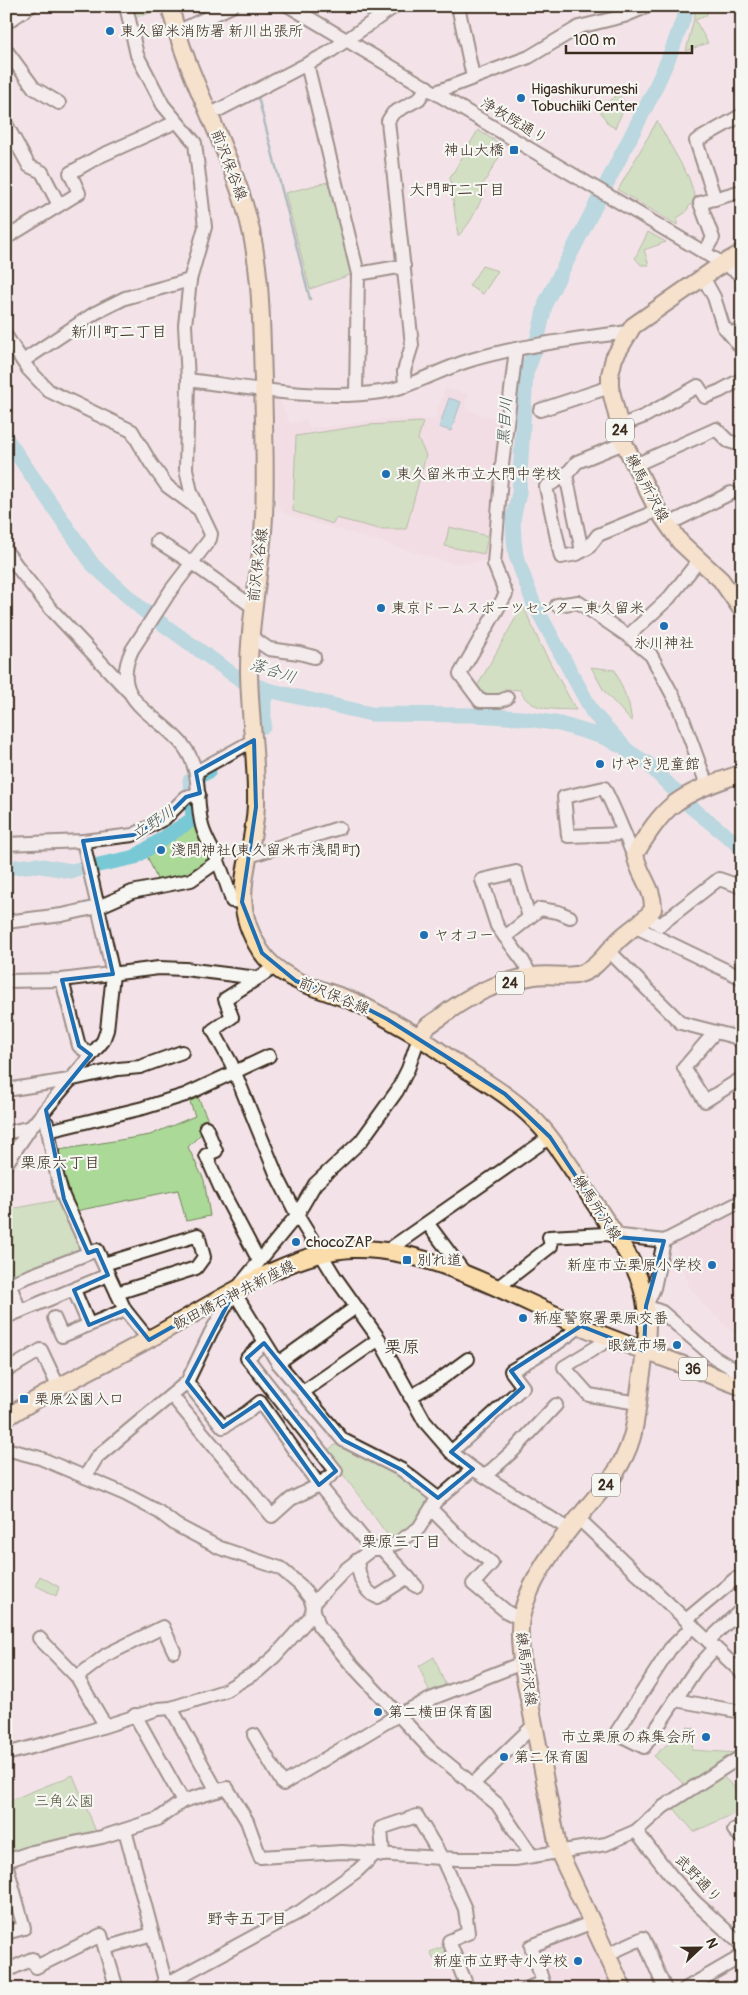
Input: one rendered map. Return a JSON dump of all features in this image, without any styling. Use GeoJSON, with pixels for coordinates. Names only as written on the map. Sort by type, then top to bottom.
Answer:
{"type":"FeatureCollection","features":[{"type":"Feature","properties":{"kind":"main road","name":"前沢保谷線"},"geometry":{"type":"LineString","coordinates":[[170,6],[177,32],[244,202],[253,239],[258,274],[263,390],[264,517],[250,636],[249,669],[256,807],[244,876],[243,913],[262,953],[275,967],[296,981],[354,1002],[419,1037]]}},
{"type":"Feature","properties":{"kind":"main road","name":"練馬所沢線"},"geometry":{"type":"LineString","coordinates":[[742,253],[722,264],[638,322],[628,332],[613,360],[610,387],[624,443],[657,509],[680,542],[721,580],[742,610]]}},
{"type":"Feature","properties":{"kind":"main road"},"geometry":{"type":"LineString","coordinates":[[642,922],[653,909],[654,898],[636,861],[635,854],[654,826],[672,805],[701,788],[742,773]]}},
{"type":"Feature","properties":{"kind":"main road","name":"24"},"geometry":{"type":"LineString","coordinates":[[419,1037],[424,1028],[455,1005],[486,990],[532,976],[550,974],[576,975],[599,962],[622,937],[642,922]]}},
{"type":"Feature","properties":{"kind":"main road","name":"練馬所沢線"},"geometry":{"type":"LineString","coordinates":[[419,1037],[515,1102],[550,1137],[634,1265],[646,1306],[647,1322],[634,1436],[624,1460],[574,1525],[534,1582],[521,1619],[520,1634],[522,1663],[559,1852],[623,1989]]}},
{"type":"Feature","properties":{"kind":"main road","name":"飯田橋石神井新座線"},"geometry":{"type":"LineString","coordinates":[[6,1418],[58,1386],[149,1340],[266,1275],[320,1253],[353,1249],[388,1250],[416,1258],[497,1288],[581,1326],[644,1351]]}},
{"type":"Feature","properties":{"kind":"main road","name":"36"},"geometry":{"type":"LineString","coordinates":[[644,1351],[742,1387]]}},
{"type":"Feature","properties":{"kind":"street"},"geometry":{"type":"LineString","coordinates":[[6,23],[31,6]]}},
{"type":"Feature","properties":{"kind":"street"},"geometry":{"type":"LineString","coordinates":[[126,6],[137,55],[163,105],[195,143],[205,227],[190,280],[185,325],[188,380],[186,469],[197,508],[211,534],[210,539],[145,629],[128,659],[125,681],[129,693]]}},
{"type":"Feature","properties":{"kind":"street"},"geometry":{"type":"LineString","coordinates":[[177,32],[232,6]]}},
{"type":"Feature","properties":{"kind":"street","name":"浄牧院通り"},"geometry":{"type":"LineString","coordinates":[[289,6],[742,275]]}},
{"type":"Feature","properties":{"kind":"street"},"geometry":{"type":"LineString","coordinates":[[209,115],[307,64],[395,6]]}},
{"type":"Feature","properties":{"kind":"street"},"geometry":{"type":"LineString","coordinates":[[458,6],[472,77]]}},
{"type":"Feature","properties":{"kind":"street"},"geometry":{"type":"LineString","coordinates":[[405,386],[404,371],[412,345],[388,121],[393,113],[431,89],[529,57],[580,27],[624,16],[648,6]]}},
{"type":"Feature","properties":{"kind":"street"},"geometry":{"type":"LineString","coordinates":[[6,50],[34,88],[59,103]]}},
{"type":"Feature","properties":{"kind":"street"},"geometry":{"type":"LineString","coordinates":[[307,64],[358,274],[356,394]]}},
{"type":"Feature","properties":{"kind":"street"},"geometry":{"type":"LineString","coordinates":[[715,199],[696,141],[742,116]]}},
{"type":"Feature","properties":{"kind":"street"},"geometry":{"type":"LineString","coordinates":[[6,238],[79,193],[70,173],[98,157],[176,122]]}},
{"type":"Feature","properties":{"kind":"street"},"geometry":{"type":"LineString","coordinates":[[6,124],[28,166],[42,172],[59,205]]}},
{"type":"Feature","properties":{"kind":"street"},"geometry":{"type":"LineString","coordinates":[[704,254],[713,238],[700,203],[742,190]]}},
{"type":"Feature","properties":{"kind":"street"},"geometry":{"type":"LineString","coordinates":[[358,274],[404,266]]}},
{"type":"Feature","properties":{"kind":"street"},"geometry":{"type":"LineString","coordinates":[[703,277],[714,297],[723,326],[736,332],[742,349]]}},
{"type":"Feature","properties":{"kind":"street"},"geometry":{"type":"LineString","coordinates":[[23,361],[95,313],[125,298],[190,280]]}},
{"type":"Feature","properties":{"kind":"street"},"geometry":{"type":"LineString","coordinates":[[188,380],[307,394],[379,393],[405,386],[470,360],[521,347],[628,332]]}},
{"type":"Feature","properties":{"kind":"street"},"geometry":{"type":"LineString","coordinates":[[6,336],[28,369],[50,391],[132,431],[167,486],[197,508]]}},
{"type":"Feature","properties":{"kind":"street"},"geometry":{"type":"LineString","coordinates":[[507,698],[500,701],[480,701],[460,674],[506,594],[494,564],[505,436],[521,347]]}},
{"type":"Feature","properties":{"kind":"street"},"geometry":{"type":"LineString","coordinates":[[619,426],[645,416],[698,386],[705,397],[742,379]]}},
{"type":"Feature","properties":{"kind":"street"},"geometry":{"type":"LineString","coordinates":[[540,410],[610,387]]}},
{"type":"Feature","properties":{"kind":"street"},"geometry":{"type":"LineString","coordinates":[[635,465],[716,429],[728,441],[740,445]]}},
{"type":"Feature","properties":{"kind":"street"},"geometry":{"type":"LineString","coordinates":[[624,443],[577,462],[566,475],[546,487],[561,557],[582,551],[588,548],[598,535],[647,516],[657,509]]}},
{"type":"Feature","properties":{"kind":"street"},"geometry":{"type":"LineString","coordinates":[[566,475],[582,551]]}},
{"type":"Feature","properties":{"kind":"street"},"geometry":{"type":"LineString","coordinates":[[667,525],[730,493]]}},
{"type":"Feature","properties":{"kind":"street"},"geometry":{"type":"LineString","coordinates":[[157,541],[192,563],[253,607]]}},
{"type":"Feature","properties":{"kind":"street"},"geometry":{"type":"LineString","coordinates":[[6,551],[50,608],[142,709],[186,749],[202,826],[218,861],[232,901],[242,902]]}},
{"type":"Feature","properties":{"kind":"street"},"geometry":{"type":"LineString","coordinates":[[628,636],[669,598],[700,559]]}},
{"type":"Feature","properties":{"kind":"street"},"geometry":{"type":"LineString","coordinates":[[557,605],[578,602],[628,636],[650,655],[678,705],[701,788]]}},
{"type":"Feature","properties":{"kind":"street"},"geometry":{"type":"LineString","coordinates":[[250,636],[269,649],[314,657]]}},
{"type":"Feature","properties":{"kind":"street"},"geometry":{"type":"LineString","coordinates":[[6,844],[83,841],[133,835],[164,818],[195,786],[254,740]]}},
{"type":"Feature","properties":{"kind":"street"},"geometry":{"type":"LineString","coordinates":[[624,834],[568,836],[564,797],[604,788],[632,852],[635,854]]}},
{"type":"Feature","properties":{"kind":"street"},"geometry":{"type":"LineString","coordinates":[[249,856],[339,828]]}},
{"type":"Feature","properties":{"kind":"street"},"geometry":{"type":"LineString","coordinates":[[6,1164],[31,1127],[103,1041],[107,1030],[113,974],[83,841]]}},
{"type":"Feature","properties":{"kind":"street"},"geometry":{"type":"LineString","coordinates":[[6,922],[62,915],[98,907],[132,892],[190,880],[218,861]]}},
{"type":"Feature","properties":{"kind":"street"},"geometry":{"type":"LineString","coordinates":[[529,917],[516,872],[482,880],[497,926],[532,976]]}},
{"type":"Feature","properties":{"kind":"street"},"geometry":{"type":"LineString","coordinates":[[642,922],[660,925],[719,879],[742,887]]}},
{"type":"Feature","properties":{"kind":"street"},"geometry":{"type":"LineString","coordinates":[[505,937],[540,909],[558,912],[570,917]]}},
{"type":"Feature","properties":{"kind":"street"},"geometry":{"type":"LineString","coordinates":[[642,922],[742,978]]}},
{"type":"Feature","properties":{"kind":"street"},"geometry":{"type":"LineString","coordinates":[[609,951],[682,1024],[734,1037],[742,1043]]}},
{"type":"Feature","properties":{"kind":"street"},"geometry":{"type":"LineString","coordinates":[[275,967],[225,999],[232,1017],[213,1030],[235,1072],[277,1176],[297,1215],[320,1253],[379,1339],[425,1422],[451,1452],[473,1469],[574,1525],[690,1623],[742,1673]]}},
{"type":"Feature","properties":{"kind":"street"},"geometry":{"type":"LineString","coordinates":[[6,981],[62,980],[159,968],[177,968],[258,978]]}},
{"type":"Feature","properties":{"kind":"street"},"geometry":{"type":"LineString","coordinates":[[62,980],[79,1046],[91,1055]]}},
{"type":"Feature","properties":{"kind":"street"},"geometry":{"type":"LineString","coordinates":[[715,1032],[684,1068],[705,1101],[742,1078]]}},
{"type":"Feature","properties":{"kind":"street"},"geometry":{"type":"LineString","coordinates":[[85,1477],[97,1457],[187,1382],[211,1332],[234,1292],[297,1215],[315,1184],[361,1141],[397,1091],[408,1069],[419,1037]]}},
{"type":"Feature","properties":{"kind":"street"},"geometry":{"type":"LineString","coordinates":[[6,1090],[70,1080],[118,1069],[140,1067],[182,1052]]}},
{"type":"Feature","properties":{"kind":"street"},"geometry":{"type":"LineString","coordinates":[[48,1132],[143,1108],[185,1095],[269,1056]]}},
{"type":"Feature","properties":{"kind":"street"},"geometry":{"type":"LineString","coordinates":[[46,1110],[48,1132],[62,1192],[84,1238],[88,1253]]}},
{"type":"Feature","properties":{"kind":"street"},"geometry":{"type":"LineString","coordinates":[[6,1133],[31,1127]]}},
{"type":"Feature","properties":{"kind":"street"},"geometry":{"type":"LineString","coordinates":[[206,1127],[216,1151],[206,1155],[259,1261]]}},
{"type":"Feature","properties":{"kind":"street"},"geometry":{"type":"LineString","coordinates":[[388,1250],[428,1224],[550,1137]]}},
{"type":"Feature","properties":{"kind":"street"},"geometry":{"type":"LineString","coordinates":[[497,1288],[551,1246],[549,1237],[605,1234],[664,1241],[742,1201]]}},
{"type":"Feature","properties":{"kind":"street"},"geometry":{"type":"LineString","coordinates":[[428,1224],[467,1276]]}},
{"type":"Feature","properties":{"kind":"street"},"geometry":{"type":"LineString","coordinates":[[6,1318],[74,1290],[106,1269],[198,1235],[204,1257],[196,1268],[117,1293]]}},
{"type":"Feature","properties":{"kind":"street"},"geometry":{"type":"LineString","coordinates":[[664,1241],[654,1288],[646,1306],[662,1312],[714,1357],[742,1374]]}},
{"type":"Feature","properties":{"kind":"street"},"geometry":{"type":"LineString","coordinates":[[20,1311],[8,1284],[97,1250],[125,1310],[149,1340]]}},
{"type":"Feature","properties":{"kind":"street"},"geometry":{"type":"LineString","coordinates":[[74,1290],[89,1325]]}},
{"type":"Feature","properties":{"kind":"street"},"geometry":{"type":"LineString","coordinates":[[234,1292],[278,1363],[343,1440],[402,1470],[435,1504],[463,1542],[492,1563],[474,1584],[507,1612],[521,1619]]}},
{"type":"Feature","properties":{"kind":"street"},"geometry":{"type":"LineString","coordinates":[[278,1363],[356,1307]]}},
{"type":"Feature","properties":{"kind":"street"},"geometry":{"type":"LineString","coordinates":[[54,1318],[62,1336],[125,1310]]}},
{"type":"Feature","properties":{"kind":"street"},"geometry":{"type":"LineString","coordinates":[[451,1452],[523,1387],[511,1372],[555,1345],[581,1326]]}},
{"type":"Feature","properties":{"kind":"street"},"geometry":{"type":"LineString","coordinates":[[610,1338],[564,1367],[589,1395],[638,1403]]}},
{"type":"Feature","properties":{"kind":"street"},"geometry":{"type":"LineString","coordinates":[[303,1392],[379,1339]]}},
{"type":"Feature","properties":{"kind":"street"},"geometry":{"type":"LineString","coordinates":[[172,1396],[272,1516],[291,1499],[319,1485],[336,1471],[247,1358],[264,1343]]}},
{"type":"Feature","properties":{"kind":"street"},"geometry":{"type":"LineString","coordinates":[[6,1371],[41,1350],[58,1386]]}},
{"type":"Feature","properties":{"kind":"street"},"geometry":{"type":"LineString","coordinates":[[410,1397],[442,1378],[468,1359]]}},
{"type":"Feature","properties":{"kind":"street"},"geometry":{"type":"LineString","coordinates":[[187,1382],[223,1426],[246,1413],[260,1402],[319,1485],[377,1549],[412,1581],[377,1597],[371,1595],[360,1580],[357,1560]]}},
{"type":"Feature","properties":{"kind":"street"},"geometry":{"type":"LineString","coordinates":[[485,1476],[514,1450],[556,1405]]}},
{"type":"Feature","properties":{"kind":"street"},"geometry":{"type":"LineString","coordinates":[[6,1449],[40,1458],[125,1494],[159,1512],[183,1529],[220,1548],[280,1568],[300,1585],[310,1598],[319,1626],[350,1663],[431,1750],[497,1804],[532,1856]]}},
{"type":"Feature","properties":{"kind":"street"},"geometry":{"type":"LineString","coordinates":[[6,1754],[77,1735],[135,1715],[171,1708],[224,1691],[258,1671],[275,1656],[310,1617],[316,1600],[357,1560],[377,1549],[397,1543],[419,1528],[435,1504],[473,1469]]}},
{"type":"Feature","properties":{"kind":"street"},"geometry":{"type":"LineString","coordinates":[[742,1586],[735,1579],[690,1623],[670,1649],[616,1733],[644,1747],[712,1644],[742,1609]]}},
{"type":"Feature","properties":{"kind":"street"},"geometry":{"type":"LineString","coordinates":[[77,1677],[106,1655],[163,1627],[174,1651]]}},
{"type":"Feature","properties":{"kind":"street"},"geometry":{"type":"LineString","coordinates":[[39,1638],[77,1677],[105,1725]]}},
{"type":"Feature","properties":{"kind":"street"},"geometry":{"type":"LineString","coordinates":[[254,1736],[283,1784],[398,1715],[433,1698],[522,1663]]}},
{"type":"Feature","properties":{"kind":"street"},"geometry":{"type":"LineString","coordinates":[[675,1700],[742,1712]]}},
{"type":"Feature","properties":{"kind":"street"},"geometry":{"type":"LineString","coordinates":[[171,1708],[217,1791]]}},
{"type":"Feature","properties":{"kind":"street"},"geometry":{"type":"LineString","coordinates":[[135,1715],[183,1801]]}},
{"type":"Feature","properties":{"kind":"street"},"geometry":{"type":"LineString","coordinates":[[472,1785],[534,1725]]}},
{"type":"Feature","properties":{"kind":"street"},"geometry":{"type":"LineString","coordinates":[[6,1934],[24,1928],[6,1862],[32,1852],[102,1837],[161,1818],[183,1801],[227,1788],[247,1821],[260,1857],[342,1852],[498,1860],[606,1844],[636,1831],[663,1807],[742,1756]]}},
{"type":"Feature","properties":{"kind":"street"},"geometry":{"type":"LineString","coordinates":[[125,1830],[152,1934],[162,1986],[301,1911],[379,1854],[381,1828],[417,1816],[442,1858],[465,1909],[468,1933],[450,1941],[468,1989]]}},
{"type":"Feature","properties":{"kind":"street"},"geometry":{"type":"LineString","coordinates":[[742,1826],[734,1830],[742,1838]]}},
{"type":"Feature","properties":{"kind":"street","name":"武野通り"},"geometry":{"type":"LineString","coordinates":[[636,1831],[683,1890],[742,1945]]}},
{"type":"Feature","properties":{"kind":"street"},"geometry":{"type":"LineString","coordinates":[[526,1989],[543,1982],[531,1946],[593,1922]]}},
{"type":"Feature","properties":{"kind":"street"},"geometry":{"type":"LineString","coordinates":[[105,1948],[152,1934]]}},
{"type":"Feature","properties":{"kind":"street"},"geometry":{"type":"LineString","coordinates":[[6,1971],[32,1959],[36,1967],[101,1935],[118,1989]]}},
{"type":"Feature","properties":{"kind":"street"},"geometry":{"type":"LineString","coordinates":[[608,1954],[643,1938],[665,1989]]}},
{"type":"Feature","properties":{"kind":"street"},"geometry":{"type":"LineString","coordinates":[[685,1989],[742,1956]]}},
{"type":"Feature","properties":{"kind":"highlighted area"},"geometry":{"type":"Polygon","coordinates":[[[254,740],[256,807],[242,902],[262,953],[296,981],[354,1002],[387,1019],[505,1094],[550,1137],[616,1237],[664,1241],[646,1306],[644,1351],[581,1326],[511,1371],[523,1387],[451,1452],[473,1469],[438,1498],[402,1470],[343,1440],[264,1343],[247,1358],[336,1471],[319,1485],[260,1402],[223,1427],[187,1382],[234,1292],[149,1340],[125,1310],[89,1325],[74,1290],[108,1275],[97,1250],[88,1253],[64,1199],[46,1110],[91,1055],[79,1046],[62,980],[113,974],[83,841],[133,835],[164,819],[186,797],[200,793],[196,772],[254,740]]]}},
{"type":"Feature","properties":{"kind":"shaded area","name":"東久留米市立大門中学校"},"geometry":{"type":"Polygon","coordinates":[[[445,388],[469,394],[465,409],[500,419],[489,560],[469,564],[451,563],[284,514],[277,506],[275,398],[279,398],[290,423],[306,419],[309,427],[323,427],[382,419],[434,419],[445,388]]]}},
{"type":"Feature","properties":{"kind":"shaded area","name":"新座市立栗原小学校"},"geometry":{"type":"Polygon","coordinates":[[[742,1208],[742,1329],[734,1334],[702,1304],[689,1286],[674,1243],[742,1208]]]}},
{"type":"Feature","properties":{"kind":"shaded area","name":"新座市立野寺小学校"},"geometry":{"type":"Polygon","coordinates":[[[594,1923],[623,1989],[529,1989],[547,1976],[547,1968],[538,1944],[594,1923]]]}},
{"type":"Feature","properties":{"kind":"green space"},"geometry":{"type":"Polygon","coordinates":[[[132,6],[163,6],[163,9],[133,18],[132,6]]]}},
{"type":"Feature","properties":{"kind":"green space"},"geometry":{"type":"Polygon","coordinates":[[[697,6],[709,6],[706,16],[695,20],[708,43],[686,51],[697,6]]]}},
{"type":"Feature","properties":{"kind":"green space"},"geometry":{"type":"Polygon","coordinates":[[[618,94],[626,104],[615,128],[608,124],[599,109],[618,94]]]}},
{"type":"Feature","properties":{"kind":"green space"},"geometry":{"type":"Polygon","coordinates":[[[657,121],[689,178],[697,203],[690,205],[685,213],[677,218],[677,225],[618,190],[657,121]]]}},
{"type":"Feature","properties":{"kind":"green space"},"geometry":{"type":"Polygon","coordinates":[[[478,130],[505,147],[481,188],[485,192],[473,216],[458,236],[450,178],[478,130]]]}},
{"type":"Feature","properties":{"kind":"green space"},"geometry":{"type":"Polygon","coordinates":[[[335,180],[356,273],[310,289],[285,193],[335,180]]]}},
{"type":"Feature","properties":{"kind":"green space"},"geometry":{"type":"Polygon","coordinates":[[[648,232],[666,242],[644,250],[649,265],[641,265],[635,258],[648,232]]]}},
{"type":"Feature","properties":{"kind":"green space"},"geometry":{"type":"Polygon","coordinates":[[[482,266],[498,271],[483,294],[469,286],[482,266]]]}},
{"type":"Feature","properties":{"kind":"green space"},"geometry":{"type":"Polygon","coordinates":[[[423,422],[418,439],[426,455],[406,529],[379,529],[336,518],[333,524],[293,511],[296,436],[368,425],[423,422]]]}},
{"type":"Feature","properties":{"kind":"green space"},"geometry":{"type":"Polygon","coordinates":[[[449,527],[488,536],[484,554],[445,546],[449,527]]]}},
{"type":"Feature","properties":{"kind":"green space"},"geometry":{"type":"Polygon","coordinates":[[[523,605],[540,644],[576,710],[536,706],[524,697],[520,690],[504,689],[498,697],[481,697],[475,690],[523,605]]]}},
{"type":"Feature","properties":{"kind":"green space"},"geometry":{"type":"Polygon","coordinates":[[[591,667],[615,670],[629,704],[632,722],[604,691],[591,667]]]}},
{"type":"Feature","properties":{"kind":"green space"},"geometry":{"type":"Polygon","coordinates":[[[198,818],[212,858],[188,875],[159,884],[146,853],[198,818]]]}},
{"type":"Feature","properties":{"kind":"green space"},"geometry":{"type":"Polygon","coordinates":[[[195,1090],[210,1125],[188,1147],[204,1180],[210,1216],[186,1221],[178,1190],[71,1212],[88,1253],[6,1285],[6,1210],[64,1199],[53,1151],[150,1135],[195,1116],[187,1094],[195,1090]]]}},
{"type":"Feature","properties":{"kind":"green space"},"geometry":{"type":"Polygon","coordinates":[[[340,1442],[401,1471],[436,1499],[425,1517],[392,1541],[326,1451],[340,1442]]]}},
{"type":"Feature","properties":{"kind":"green space"},"geometry":{"type":"Polygon","coordinates":[[[40,1576],[59,1587],[56,1596],[35,1585],[40,1576]]]}},
{"type":"Feature","properties":{"kind":"green space"},"geometry":{"type":"Polygon","coordinates":[[[434,1657],[447,1689],[431,1696],[419,1666],[434,1657]]]}},
{"type":"Feature","properties":{"kind":"green space"},"geometry":{"type":"Polygon","coordinates":[[[687,1727],[694,1728],[692,1750],[738,1753],[687,1787],[654,1756],[687,1727]]]}},
{"type":"Feature","properties":{"kind":"green space"},"geometry":{"type":"Polygon","coordinates":[[[720,1774],[742,1794],[742,1810],[694,1832],[672,1806],[720,1774]]]}},
{"type":"Feature","properties":{"kind":"green space","name":"三角公園"},"geometry":{"type":"Polygon","coordinates":[[[73,1775],[97,1834],[6,1857],[6,1802],[73,1775]]]}},
{"type":"Feature","properties":{"kind":"green space"},"geometry":{"type":"Polygon","coordinates":[[[447,1945],[452,1956],[435,1961],[430,1952],[447,1945]]]}},
{"type":"Feature","properties":{"kind":"water"},"geometry":{"type":"Polygon","coordinates":[[[449,398],[461,402],[451,431],[439,427],[449,398]]]}},
{"type":"Feature","properties":{"kind":"waterway","name":"黒目川"},"geometry":{"type":"LineString","coordinates":[[688,6],[670,55],[652,95],[546,302],[535,350],[526,373],[519,493],[513,519],[514,540],[516,556],[533,602],[593,713],[628,751],[647,763],[691,807],[742,848]]}},
{"type":"Feature","properties":{"kind":"waterway"},"geometry":{"type":"LineString","coordinates":[[258,97],[310,299]]}},
{"type":"Feature","properties":{"kind":"waterway","name":"落合川"},"geometry":{"type":"LineString","coordinates":[[6,438],[93,565],[143,610],[241,680],[268,690],[371,714],[475,715],[522,718],[560,724],[606,738],[618,745]]}},
{"type":"Feature","properties":{"kind":"waterway","name":"立野川"},"geometry":{"type":"LineString","coordinates":[[264,726],[264,701],[268,690]]}},
{"type":"Feature","properties":{"kind":"waterway","name":"立野川"},"geometry":{"type":"LineString","coordinates":[[6,868],[36,865],[71,871],[135,857],[193,819],[190,781],[209,771]]}},
{"type":"Feature","properties":{"kind":"place","name":"東久留米消防署 新川出張所"},"geometry":{"type":"Point","coordinates":[110,31]}},
{"type":"Feature","properties":{"kind":"place","name":"Higashikurumeshi Tobuchiiki Center"},"geometry":{"type":"Point","coordinates":[521,98]}},
{"type":"Feature","properties":{"kind":"place","name":"神山大橋"},"geometry":{"type":"Point","coordinates":[514,150]}},
{"type":"Feature","properties":{"kind":"place","name":"東久留米市立大門中学校"},"geometry":{"type":"Point","coordinates":[386,474]}},
{"type":"Feature","properties":{"kind":"place","name":"東京ドームスポーツセンター東久留米"},"geometry":{"type":"Point","coordinates":[381,608]}},
{"type":"Feature","properties":{"kind":"place","name":"氷川神社"},"geometry":{"type":"Point","coordinates":[664,626]}},
{"type":"Feature","properties":{"kind":"place","name":"けやき児童館"},"geometry":{"type":"Point","coordinates":[600,764]}},
{"type":"Feature","properties":{"kind":"place","name":"淺間神社(東久留米市浅間町)"},"geometry":{"type":"Point","coordinates":[161,850]}},
{"type":"Feature","properties":{"kind":"place","name":"ヤオコー"},"geometry":{"type":"Point","coordinates":[424,935]}},
{"type":"Feature","properties":{"kind":"place","name":"chocoZAP"},"geometry":{"type":"Point","coordinates":[296,1242]}},
{"type":"Feature","properties":{"kind":"place","name":"別れ道"},"geometry":{"type":"Point","coordinates":[407,1260]}},
{"type":"Feature","properties":{"kind":"place","name":"新座市立栗原小学校"},"geometry":{"type":"Point","coordinates":[712,1265]}},
{"type":"Feature","properties":{"kind":"place","name":"新座警察署栗原交番"},"geometry":{"type":"Point","coordinates":[523,1318]}},
{"type":"Feature","properties":{"kind":"place","name":"眼鏡市場"},"geometry":{"type":"Point","coordinates":[677,1345]}},
{"type":"Feature","properties":{"kind":"place","name":"栗原公園入口"},"geometry":{"type":"Point","coordinates":[24,1399]}},
{"type":"Feature","properties":{"kind":"place","name":"第二横田保育園"},"geometry":{"type":"Point","coordinates":[378,1712]}},
{"type":"Feature","properties":{"kind":"place","name":"市立栗原の森集会所"},"geometry":{"type":"Point","coordinates":[706,1737]}},
{"type":"Feature","properties":{"kind":"place","name":"第二保育園"},"geometry":{"type":"Point","coordinates":[504,1757]}},
{"type":"Feature","properties":{"kind":"place","name":"新座市立野寺小学校"},"geometry":{"type":"Point","coordinates":[578,1961]}},
{"type":"Feature","properties":{"kind":"district","name":"大門町二丁目"},"geometry":{"type":"Point","coordinates":[457,190]}},
{"type":"Feature","properties":{"kind":"district","name":"新川町二丁目"},"geometry":{"type":"Point","coordinates":[119,332]}},
{"type":"Feature","properties":{"kind":"district","name":"栗原六丁目"},"geometry":{"type":"Point","coordinates":[60,1163]}},
{"type":"Feature","properties":{"kind":"district","name":"栗原"},"geometry":{"type":"Point","coordinates":[402,1347]}},
{"type":"Feature","properties":{"kind":"district","name":"栗原三丁目"},"geometry":{"type":"Point","coordinates":[401,1542]}},
{"type":"Feature","properties":{"kind":"district","name":"野寺五丁目"},"geometry":{"type":"Point","coordinates":[247,1919]}}]}
